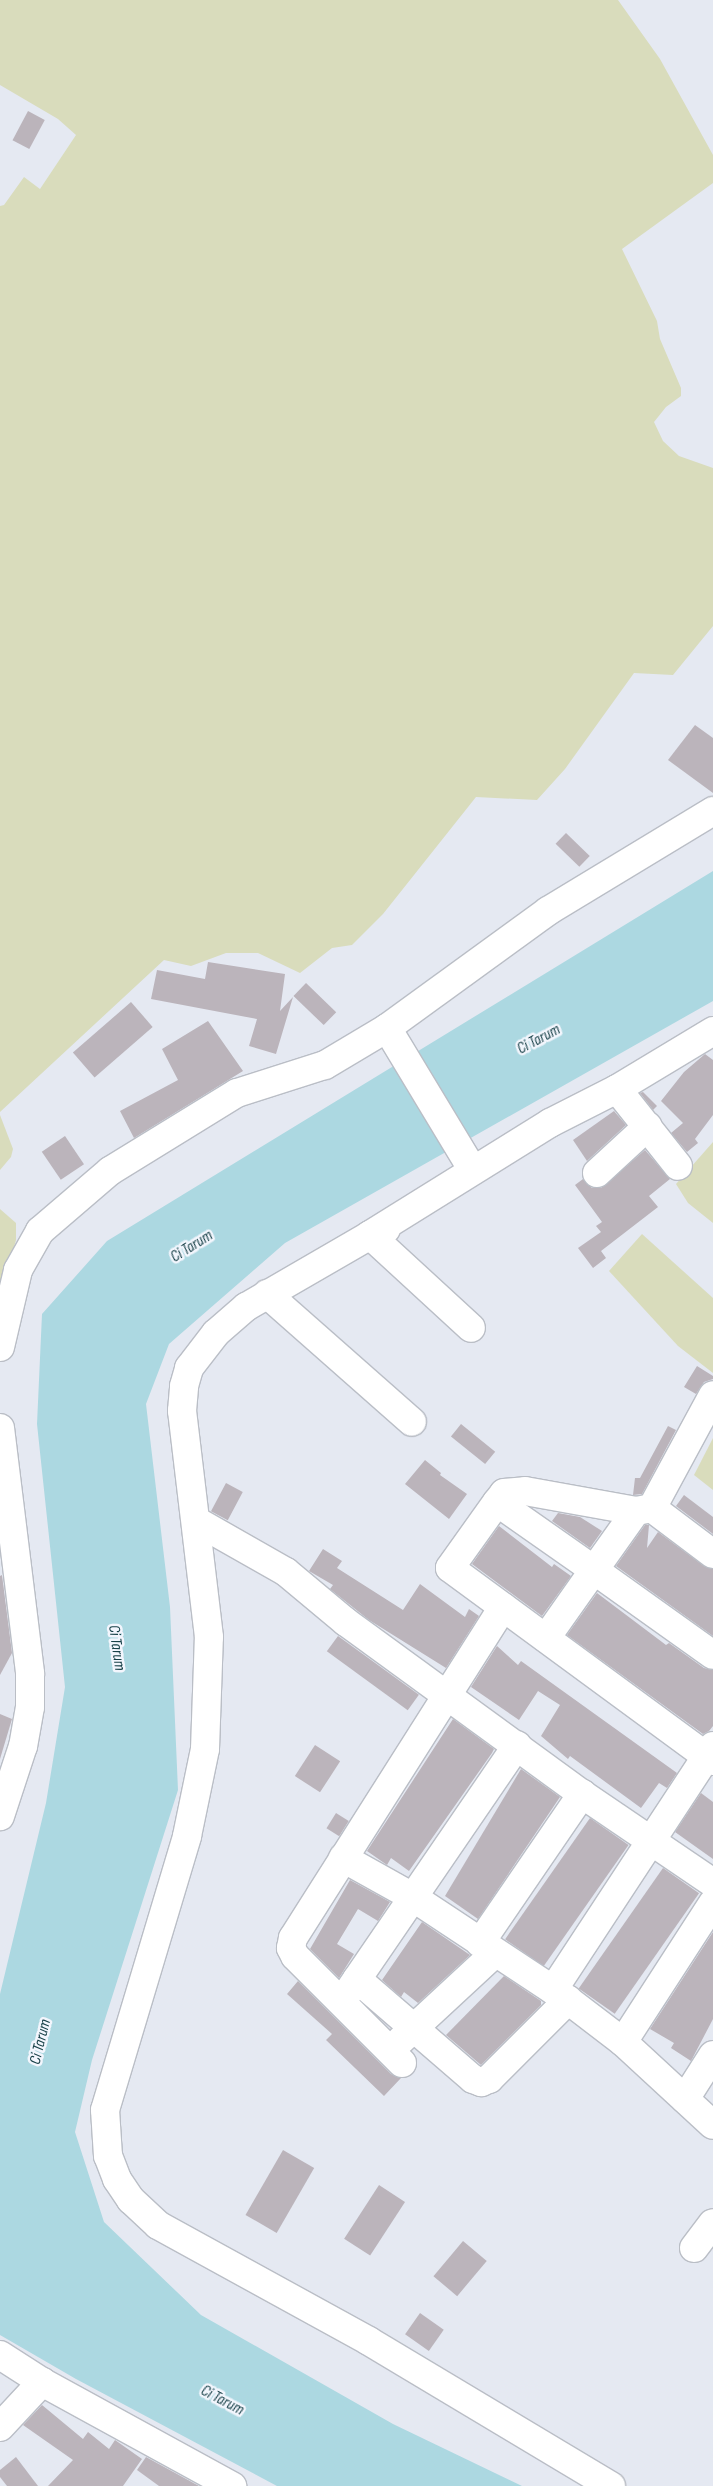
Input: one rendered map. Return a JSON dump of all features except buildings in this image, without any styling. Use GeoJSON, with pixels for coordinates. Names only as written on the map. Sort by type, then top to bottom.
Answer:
{"type":"FeatureCollection","features":[{"type":"Feature","properties":{"kind":"street"},"geometry":{"type":"LineString","coordinates":[[0,1347],[18,1270],[40,1231],[62,1209],[110,1171],[204,1111],[244,1090],[326,1065],[389,1033],[548,911],[713,812]]}},
{"type":"Feature","properties":{"kind":"street"},"geometry":{"type":"LineString","coordinates":[[610,2486],[368,2341],[158,2225],[131,2200],[117,2179],[108,2156],[105,2110],[189,1827],[205,1748],[209,1637],[198,1522],[182,1411],[184,1386],[198,1353],[216,1333],[246,1307],[370,1235],[469,1165],[618,1089],[713,1031]]}},
{"type":"Feature","properties":{"kind":"street"},"geometry":{"type":"LineString","coordinates":[[389,1033],[469,1165]]}},
{"type":"Feature","properties":{"kind":"street"},"geometry":{"type":"LineString","coordinates":[[618,1089],[678,1166]]}},
{"type":"Feature","properties":{"kind":"street"},"geometry":{"type":"LineString","coordinates":[[370,1235],[418,1215],[502,1166],[548,1136],[575,1111]]}},
{"type":"Feature","properties":{"kind":"street"},"geometry":{"type":"LineString","coordinates":[[597,1173],[648,1126]]}},
{"type":"Feature","properties":{"kind":"street"},"geometry":{"type":"LineString","coordinates":[[370,1235],[471,1328]]}},
{"type":"Feature","properties":{"kind":"street"},"geometry":{"type":"LineString","coordinates":[[267,1294],[412,1422]]}},
{"type":"Feature","properties":{"kind":"street"},"geometry":{"type":"LineString","coordinates":[[546,1638],[594,1570],[644,1510],[713,1394]]}},
{"type":"Feature","properties":{"kind":"street"},"geometry":{"type":"LineString","coordinates":[[0,1428],[30,1674],[30,1707],[23,1746],[0,1816]]}},
{"type":"Feature","properties":{"kind":"street"},"geometry":{"type":"LineString","coordinates":[[499,1613],[292,1938],[292,1948],[295,1956],[414,2030],[473,2079],[481,2082],[488,2079],[560,1995],[652,1841],[709,1760],[613,1695],[499,1613],[450,1568],[504,1493],[525,1491],[644,1510],[713,1554]]}},
{"type":"Feature","properties":{"kind":"street"},"geometry":{"type":"LineString","coordinates":[[498,1502],[713,1655]]}},
{"type":"Feature","properties":{"kind":"street"},"geometry":{"type":"LineString","coordinates":[[198,1522],[286,1572],[346,1622],[582,1794],[713,1883]]}},
{"type":"Feature","properties":{"kind":"street"},"geometry":{"type":"LineString","coordinates":[[449,1587],[546,1638],[613,1695]]}},
{"type":"Feature","properties":{"kind":"street"},"geometry":{"type":"LineString","coordinates":[[350,1990],[411,1896],[517,1745]]}},
{"type":"Feature","properties":{"kind":"street"},"geometry":{"type":"LineString","coordinates":[[350,1990],[395,2057],[414,2030],[488,1948],[582,1794]]}},
{"type":"Feature","properties":{"kind":"street"},"geometry":{"type":"LineString","coordinates":[[343,1858],[411,1896],[560,1995],[623,2042],[713,2126]]}},
{"type":"Feature","properties":{"kind":"street"},"geometry":{"type":"LineString","coordinates":[[623,2042],[713,1903]]}},
{"type":"Feature","properties":{"kind":"street"},"geometry":{"type":"LineString","coordinates":[[685,2099],[713,2055]]}},
{"type":"Feature","properties":{"kind":"street"},"geometry":{"type":"LineString","coordinates":[[694,2248],[713,2224]]}},
{"type":"Feature","properties":{"kind":"street"},"geometry":{"type":"LineString","coordinates":[[0,2356],[42,2382],[232,2486]]}},
{"type":"Feature","properties":{"kind":"street"},"geometry":{"type":"LineString","coordinates":[[0,2427],[42,2382]]}},
{"type":"Feature","properties":{"kind":"green space"},"geometry":{"type":"Polygon","coordinates":[[[0,0],[618,0],[660,59],[713,155],[713,183],[622,249],[657,321],[660,339],[681,388],[681,396],[666,407],[654,422],[663,441],[679,456],[713,468],[713,626],[673,675],[634,673],[565,769],[537,800],[476,797],[383,914],[352,945],[332,948],[300,973],[258,953],[226,953],[191,966],[164,960],[0,1112],[0,206],[4,205],[24,177],[40,189],[76,135],[58,119],[0,85],[0,0]]]}},
{"type":"Feature","properties":{"kind":"green space"},"geometry":{"type":"Polygon","coordinates":[[[0,1115],[13,1149],[11,1157],[0,1170],[0,1115]]]}},
{"type":"Feature","properties":{"kind":"green space"},"geometry":{"type":"Polygon","coordinates":[[[713,1142],[713,1223],[688,1203],[676,1184],[713,1142]]]}},
{"type":"Feature","properties":{"kind":"green space"},"geometry":{"type":"Polygon","coordinates":[[[0,1209],[16,1223],[16,1240],[0,1297],[0,1209]]]}},
{"type":"Feature","properties":{"kind":"green space"},"geometry":{"type":"Polygon","coordinates":[[[642,1234],[713,1298],[713,1373],[678,1346],[609,1271],[642,1234]]]}},
{"type":"Feature","properties":{"kind":"green space"},"geometry":{"type":"Polygon","coordinates":[[[713,1438],[713,1490],[694,1475],[713,1438]]]}},
{"type":"Feature","properties":{"kind":"water","name":"Ci Tarum"},"geometry":{"type":"Polygon","coordinates":[[[713,871],[713,1001],[285,1243],[169,1344],[146,1404],[170,1607],[178,1790],[92,2060],[75,2132],[104,2222],[201,2315],[393,2424],[522,2486],[277,2486],[76,2379],[0,2335],[0,1994],[46,1803],[65,1687],[37,1424],[42,1314],[107,1241],[713,871]]]}}]}
